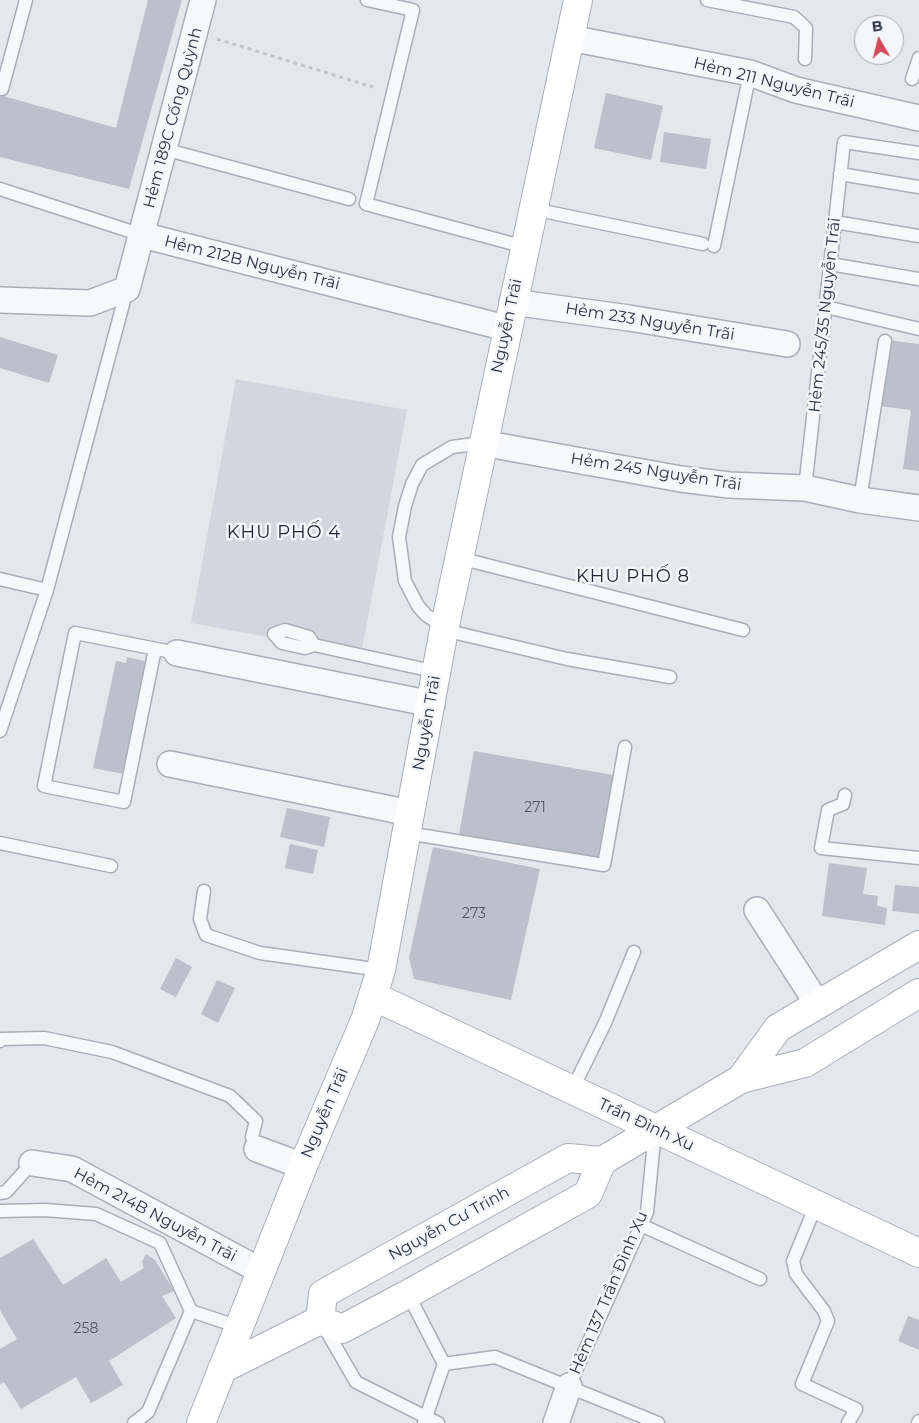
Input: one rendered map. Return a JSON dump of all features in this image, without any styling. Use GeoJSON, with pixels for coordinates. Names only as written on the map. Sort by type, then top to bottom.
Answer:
{"type":"FeatureCollection","features":[{"type":"Feature","properties":{"kind":"street","name":"Hẻm 189C Cống Quỳnh"},"geometry":{"type":"LineString","coordinates":[[127,290],[203,0]]}},
{"type":"Feature","properties":{"kind":"street","name":"Nguyễn Trãi"},"geometry":{"type":"LineString","coordinates":[[201,1423],[373,996],[381,970],[432,704],[444,629],[506,328],[578,0]]}},
{"type":"Feature","properties":{"kind":"street","name":"Hẻm 211 Nguyễn Trãi"},"geometry":{"type":"LineString","coordinates":[[570,38],[750,74],[796,90],[919,118]]}},
{"type":"Feature","properties":{"kind":"street","name":"Hẻm 212B Nguyễn Trãi"},"geometry":{"type":"LineString","coordinates":[[142,235],[506,328]]}},
{"type":"Feature","properties":{"kind":"street"},"geometry":{"type":"LineString","coordinates":[[0,300],[90,303],[127,290]]}},
{"type":"Feature","properties":{"kind":"street","name":"Hẻm 233 Nguyễn Trãi"},"geometry":{"type":"LineString","coordinates":[[512,302],[630,318],[787,344]]}},
{"type":"Feature","properties":{"kind":"street","name":"Hẻm 245 Nguyễn Trãi"},"geometry":{"type":"LineString","coordinates":[[482,443],[681,479],[729,485],[806,488],[860,500],[919,508]]}},
{"type":"Feature","properties":{"kind":"street"},"geometry":{"type":"LineString","coordinates":[[166,651],[432,704]]}},
{"type":"Feature","properties":{"kind":"street"},"geometry":{"type":"LineString","coordinates":[[170,764],[408,823]]}},
{"type":"Feature","properties":{"kind":"street"},"geometry":{"type":"LineString","coordinates":[[757,910],[817,1003]]}},
{"type":"Feature","properties":{"kind":"street"},"geometry":{"type":"LineString","coordinates":[[741,1080],[778,1028],[817,1003],[919,945]]}},
{"type":"Feature","properties":{"kind":"street"},"geometry":{"type":"LineString","coordinates":[[222,1369],[320,1320],[342,1328],[408,1294],[588,1194],[602,1161],[741,1080],[805,1063],[919,993]]}},
{"type":"Feature","properties":{"kind":"street","name":"Trần Ðình Xu"},"geometry":{"type":"LineString","coordinates":[[373,996],[919,1253]]}},
{"type":"Feature","properties":{"kind":"street"},"geometry":{"type":"LineString","coordinates":[[257,1150],[303,1166]]}},
{"type":"Feature","properties":{"kind":"street","name":"Nguyễn Cư Trinh"},"geometry":{"type":"LineString","coordinates":[[320,1320],[323,1294],[568,1158],[602,1161]]}},
{"type":"Feature","properties":{"kind":"street","name":"Hẻm 214B Nguyễn Trãi"},"geometry":{"type":"LineString","coordinates":[[32,1163],[72,1169],[261,1271]]}},
{"type":"Feature","properties":{"kind":"street","name":"Hẻm 137 Trần Ðình Xu"},"geometry":{"type":"LineString","coordinates":[[556,1423],[569,1386]]}},
{"type":"Feature","properties":{"kind":"lane"},"geometry":{"type":"LineString","coordinates":[[2,89],[26,0]]}},
{"type":"Feature","properties":{"kind":"lane"},"geometry":{"type":"LineString","coordinates":[[367,0],[412,10],[366,204],[525,247]]}},
{"type":"Feature","properties":{"kind":"lane"},"geometry":{"type":"LineString","coordinates":[[707,0],[794,17],[806,28],[806,59]]}},
{"type":"Feature","properties":{"kind":"lane"},"geometry":{"type":"LineString","coordinates":[[912,79],[919,58]]}},
{"type":"Feature","properties":{"kind":"lane"},"geometry":{"type":"LineString","coordinates":[[533,209],[709,245],[750,74]]}},
{"type":"Feature","properties":{"kind":"lane","name":"Hẻm 245/35 Nguyễn Trãi"},"geometry":{"type":"LineString","coordinates":[[806,488],[844,142],[919,153]]}},
{"type":"Feature","properties":{"kind":"lane"},"geometry":{"type":"LineString","coordinates":[[164,149],[349,199]]}},
{"type":"Feature","properties":{"kind":"lane"},"geometry":{"type":"LineString","coordinates":[[840,174],[919,187]]}},
{"type":"Feature","properties":{"kind":"lane","name":"Hẻm 212B Nguyễn Trãi"},"geometry":{"type":"LineString","coordinates":[[0,189],[142,235]]}},
{"type":"Feature","properties":{"kind":"lane"},"geometry":{"type":"LineString","coordinates":[[835,222],[919,236]]}},
{"type":"Feature","properties":{"kind":"lane"},"geometry":{"type":"LineString","coordinates":[[830,264],[919,279]]}},
{"type":"Feature","properties":{"kind":"lane"},"geometry":{"type":"LineString","coordinates":[[0,731],[47,590],[127,290]]}},
{"type":"Feature","properties":{"kind":"lane"},"geometry":{"type":"LineString","coordinates":[[826,307],[919,329]]}},
{"type":"Feature","properties":{"kind":"lane"},"geometry":{"type":"LineString","coordinates":[[860,500],[885,341]]}},
{"type":"Feature","properties":{"kind":"lane"},"geometry":{"type":"LineString","coordinates":[[482,443],[452,448],[422,465],[412,484],[405,506],[399,537],[405,581],[418,606],[444,629],[566,659],[670,677]]}},
{"type":"Feature","properties":{"kind":"lane"},"geometry":{"type":"LineString","coordinates":[[459,558],[743,630]]}},
{"type":"Feature","properties":{"kind":"lane"},"geometry":{"type":"LineString","coordinates":[[0,579],[47,590]]}},
{"type":"Feature","properties":{"kind":"lane"},"geometry":{"type":"LineString","coordinates":[[75,633],[166,651],[124,802],[44,786],[75,633]]}},
{"type":"Feature","properties":{"kind":"lane"},"geometry":{"type":"LineString","coordinates":[[314,644],[437,672]]}},
{"type":"Feature","properties":{"kind":"lane"},"geometry":{"type":"LineString","coordinates":[[408,823],[604,865],[625,747]]}},
{"type":"Feature","properties":{"kind":"lane"},"geometry":{"type":"LineString","coordinates":[[845,795],[843,804],[828,810],[821,848],[919,858]]}},
{"type":"Feature","properties":{"kind":"lane"},"geometry":{"type":"LineString","coordinates":[[0,842],[110,866]]}},
{"type":"Feature","properties":{"kind":"lane"},"geometry":{"type":"LineString","coordinates":[[204,890],[200,918],[206,935],[260,953],[381,970]]}},
{"type":"Feature","properties":{"kind":"lane"},"geometry":{"type":"LineString","coordinates":[[572,1090],[606,1023],[634,952]]}},
{"type":"Feature","properties":{"kind":"lane"},"geometry":{"type":"LineString","coordinates":[[0,1041],[1,1039],[44,1038],[112,1052],[230,1096],[256,1121],[252,1137],[257,1150]]}},
{"type":"Feature","properties":{"kind":"lane","name":"Hẻm 137 Trần Ðình Xu"},"geometry":{"type":"LineString","coordinates":[[569,1386],[647,1212],[656,1130]]}},
{"type":"Feature","properties":{"kind":"lane","name":"Hẻm 214B Nguyễn Trãi"},"geometry":{"type":"LineString","coordinates":[[0,1193],[6,1192],[32,1163]]}},
{"type":"Feature","properties":{"kind":"lane"},"geometry":{"type":"LineString","coordinates":[[816,1205],[793,1261],[796,1274],[824,1312],[828,1321],[802,1384],[856,1409],[848,1423]]}},
{"type":"Feature","properties":{"kind":"lane"},"geometry":{"type":"LineString","coordinates":[[0,1211],[45,1210],[96,1214],[160,1243],[191,1311],[239,1327]]}},
{"type":"Feature","properties":{"kind":"lane"},"geometry":{"type":"LineString","coordinates":[[641,1225],[760,1279]]}},
{"type":"Feature","properties":{"kind":"lane"},"geometry":{"type":"LineString","coordinates":[[320,1320],[356,1382],[430,1421],[444,1364],[408,1294]]}},
{"type":"Feature","properties":{"kind":"lane"},"geometry":{"type":"LineString","coordinates":[[134,1423],[148,1412],[191,1311]]}},
{"type":"Feature","properties":{"kind":"lane"},"geometry":{"type":"LineString","coordinates":[[444,1364],[495,1357],[658,1423]]}},
{"type":"Feature","properties":{"kind":"path"},"geometry":{"type":"LineString","coordinates":[[195,33],[373,87]]}},
{"type":"Feature","properties":{"kind":"shaded area"},"geometry":{"type":"Polygon","coordinates":[[[236,379],[407,410],[361,654],[191,623],[236,379]]]}},
{"type":"Feature","properties":{"kind":"building"},"geometry":{"type":"Polygon","coordinates":[[[148,0],[182,0],[129,189],[0,157],[0,95],[116,128],[148,0]]]}},
{"type":"Feature","properties":{"kind":"building"},"geometry":{"type":"Polygon","coordinates":[[[606,93],[663,106],[651,160],[594,148],[606,93]]]}},
{"type":"Feature","properties":{"kind":"building"},"geometry":{"type":"Polygon","coordinates":[[[664,132],[711,139],[706,169],[660,162],[664,132]]]}},
{"type":"Feature","properties":{"kind":"building"},"geometry":{"type":"Polygon","coordinates":[[[0,337],[58,355],[49,383],[0,368],[0,337]]]}},
{"type":"Feature","properties":{"kind":"building"},"geometry":{"type":"Polygon","coordinates":[[[887,340],[919,344],[919,471],[903,469],[911,410],[879,406],[887,340]]]}},
{"type":"Feature","properties":{"kind":"building"},"geometry":{"type":"Polygon","coordinates":[[[127,657],[149,662],[124,774],[93,768],[116,661],[126,663],[127,657]]]}},
{"type":"Feature","properties":{"kind":"building"},"geometry":{"type":"Polygon","coordinates":[[[474,751],[613,775],[597,864],[458,840],[474,751]]]}},
{"type":"Feature","properties":{"kind":"building"},"geometry":{"type":"Polygon","coordinates":[[[287,808],[330,817],[324,847],[280,837],[287,808]]]}},
{"type":"Feature","properties":{"kind":"building"},"geometry":{"type":"Polygon","coordinates":[[[290,844],[318,850],[313,874],[285,868],[290,844]]]}},
{"type":"Feature","properties":{"kind":"building"},"geometry":{"type":"Polygon","coordinates":[[[433,847],[540,869],[511,1000],[414,979],[409,958],[433,847]]]}},
{"type":"Feature","properties":{"kind":"building"},"geometry":{"type":"Polygon","coordinates":[[[829,863],[867,868],[863,894],[878,896],[877,906],[887,908],[885,925],[822,916],[829,863]]]}},
{"type":"Feature","properties":{"kind":"building"},"geometry":{"type":"Polygon","coordinates":[[[895,885],[919,887],[919,914],[892,911],[895,885]]]}},
{"type":"Feature","properties":{"kind":"building"},"geometry":{"type":"Polygon","coordinates":[[[176,958],[192,967],[176,997],[160,989],[176,958]]]}},
{"type":"Feature","properties":{"kind":"building"},"geometry":{"type":"Polygon","coordinates":[[[217,980],[235,988],[218,1023],[201,1014],[217,980]]]}},
{"type":"Feature","properties":{"kind":"building"},"geometry":{"type":"Polygon","coordinates":[[[33,1239],[63,1285],[106,1258],[121,1282],[144,1268],[142,1262],[146,1254],[155,1260],[174,1291],[162,1296],[176,1318],[109,1361],[123,1385],[91,1403],[76,1377],[21,1409],[4,1382],[0,1385],[0,1349],[17,1339],[0,1310],[0,1258],[33,1239]]]}},
{"type":"Feature","properties":{"kind":"building"},"geometry":{"type":"Polygon","coordinates":[[[908,1316],[919,1320],[919,1350],[898,1341],[908,1316]]]}},
{"type":"Feature","properties":{"kind":"district","name":"KHU PHỐ 4"},"geometry":{"type":"Point","coordinates":[284,533]}},
{"type":"Feature","properties":{"kind":"district","name":"KHU PHỐ 8"},"geometry":{"type":"Point","coordinates":[633,577]}}]}
